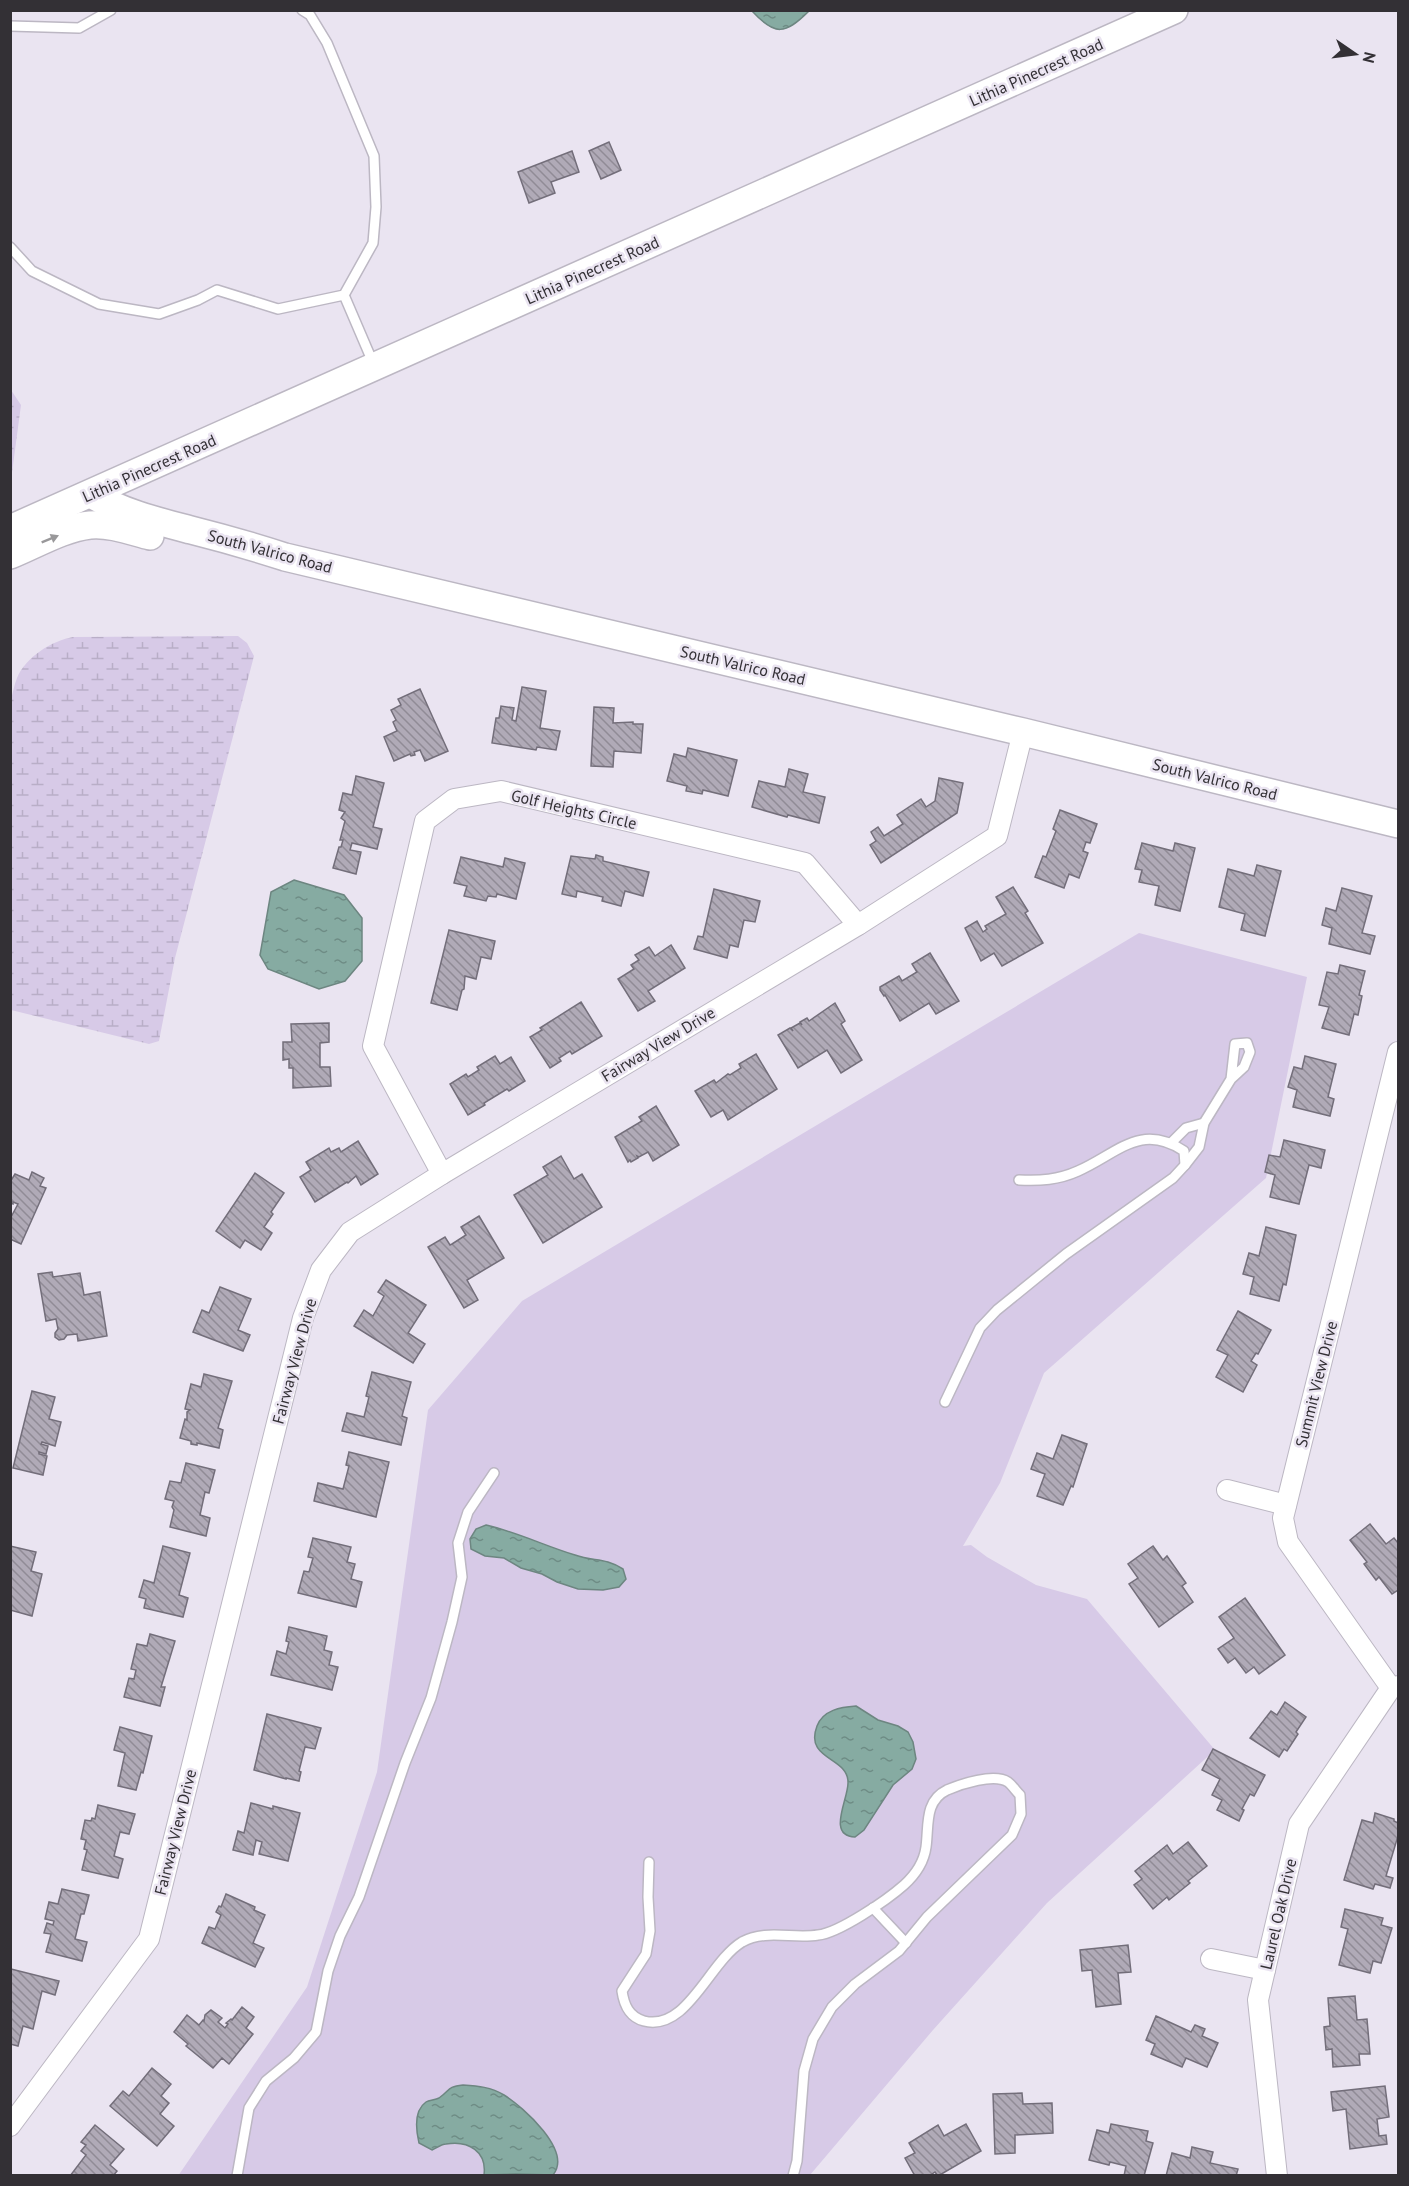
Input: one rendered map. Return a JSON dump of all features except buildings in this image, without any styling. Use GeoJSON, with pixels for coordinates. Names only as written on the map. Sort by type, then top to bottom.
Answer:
{"type":"FeatureCollection","features":[{"type":"Feature","properties":{"kind":"street","name":"Lithia Pinecrest Road"},"geometry":{"type":"LineString","coordinates":[[10,529],[1174,10]]}},
{"type":"Feature","properties":{"kind":"street","name":"South Valrico Road"},"geometry":{"type":"LineString","coordinates":[[91,494],[133,514],[247,544],[285,557],[1023,732],[1398,824]]}},
{"type":"Feature","properties":{"kind":"street"},"geometry":{"type":"LineString","coordinates":[[10,555],[70,530],[90,525],[114,527],[249,554],[285,557]]}},
{"type":"Feature","properties":{"kind":"street","name":"Fairway View Drive"},"geometry":{"type":"LineString","coordinates":[[10,2126],[149,1939],[303,1318],[321,1270],[350,1232],[442,1173],[858,925],[997,836],[1023,732]]}},
{"type":"Feature","properties":{"kind":"street","name":"Golf Heights Circle"},"geometry":{"type":"LineString","coordinates":[[442,1173],[373,1046],[425,821],[454,799],[501,791],[805,863],[858,925]]}},
{"type":"Feature","properties":{"kind":"street","name":"Summit View Drive"},"geometry":{"type":"LineString","coordinates":[[1395,1687],[1288,1542],[1283,1518],[1398,1052]]}},
{"type":"Feature","properties":{"kind":"street"},"geometry":{"type":"LineString","coordinates":[[1227,1490],[1286,1505]]}},
{"type":"Feature","properties":{"kind":"street","name":"Laurel Oak Drive"},"geometry":{"type":"LineString","coordinates":[[1277,2175],[1258,2000],[1299,1824],[1395,1687]]}},
{"type":"Feature","properties":{"kind":"street"},"geometry":{"type":"LineString","coordinates":[[1211,1959],[1265,1970]]}},
{"type":"Feature","properties":{"kind":"lane"},"geometry":{"type":"LineString","coordinates":[[10,26],[79,28],[111,10]]}},
{"type":"Feature","properties":{"kind":"lane"},"geometry":{"type":"LineString","coordinates":[[10,247],[32,271],[99,304],[159,314],[198,300],[217,290],[278,309],[344,294],[373,243],[376,207],[374,156],[327,43],[310,15],[302,10]]}},
{"type":"Feature","properties":{"kind":"lane"},"geometry":{"type":"LineString","coordinates":[[344,294],[375,367]]}},
{"type":"Feature","properties":{"kind":"lane"},"geometry":{"type":"LineString","coordinates":[[945,1402],[980,1328],[997,1310],[1066,1254],[1173,1178],[1199,1147],[1204,1123],[1231,1079]]}},
{"type":"Feature","properties":{"kind":"lane"},"geometry":{"type":"LineString","coordinates":[[1171,1143],[1186,1128],[1204,1123]]}},
{"type":"Feature","properties":{"kind":"lane"},"geometry":{"type":"LineString","coordinates":[[1018,1180],[1049,1181],[1077,1172],[1129,1142],[1149,1139],[1171,1143],[1184,1151],[1185,1165]]}},
{"type":"Feature","properties":{"kind":"lane"},"geometry":{"type":"LineString","coordinates":[[237,2175],[249,2108],[266,2081],[294,2058],[316,2032],[328,1971],[340,1936],[358,1897],[405,1763],[431,1698],[462,1577],[458,1543],[461,1533],[468,1512],[494,1473]]}},
{"type":"Feature","properties":{"kind":"lane"},"geometry":{"type":"LineString","coordinates":[[649,1862],[650,1931],[646,1954],[622,1991],[624,2006],[637,2019],[652,2023],[667,2021],[687,2005],[725,1956],[742,1942],[759,1936],[820,1935],[873,1908],[905,1884],[920,1866],[926,1848],[927,1823],[933,1801],[946,1791],[989,1777],[1007,1781],[1020,1795],[1021,1814],[1012,1835],[954,1889],[899,1951],[855,1984],[832,2007],[813,2039],[804,2071],[797,2161],[793,2175]]}},
{"type":"Feature","properties":{"kind":"lane"},"geometry":{"type":"LineString","coordinates":[[873,1908],[906,1943]]}},
{"type":"Feature","properties":{"kind":"green space"},"geometry":{"type":"Polygon","coordinates":[[[11,390],[21,405],[10,480],[11,390]]]}},
{"type":"Feature","properties":{"kind":"green space"},"geometry":{"type":"Polygon","coordinates":[[[238,636],[247,643],[254,656],[175,958],[159,1041],[149,1044],[11,1010],[10,701],[21,670],[40,651],[56,642],[73,637],[238,636]]]}},
{"type":"Feature","properties":{"kind":"green space"},"geometry":{"type":"Polygon","coordinates":[[[1139,933],[1307,977],[1266,1178],[1044,1373],[1000,1483],[963,1546],[971,1545],[987,1557],[1036,1585],[1087,1599],[1215,1750],[1047,1903],[933,2030],[810,2175],[178,2176],[307,1987],[377,1772],[428,1410],[522,1301],[1139,933]]]}},
{"type":"Feature","properties":{"kind":"water"},"geometry":{"type":"Polygon","coordinates":[[[752,11],[809,11],[793,25],[780,29],[767,25],[752,11]]]}},
{"type":"Feature","properties":{"kind":"water"},"geometry":{"type":"Polygon","coordinates":[[[294,880],[344,895],[362,918],[362,961],[345,981],[319,989],[268,969],[260,955],[271,892],[294,880]]]}},
{"type":"Feature","properties":{"kind":"water"},"geometry":{"type":"Polygon","coordinates":[[[486,1525],[582,1557],[610,1563],[623,1569],[626,1579],[619,1587],[603,1590],[578,1589],[521,1568],[504,1558],[485,1556],[471,1549],[470,1539],[476,1529],[486,1525]]]}},
{"type":"Feature","properties":{"kind":"water"},"geometry":{"type":"Polygon","coordinates":[[[856,1706],[878,1720],[898,1726],[908,1732],[913,1742],[916,1759],[912,1769],[893,1785],[864,1830],[855,1837],[846,1835],[840,1823],[848,1782],[846,1774],[841,1767],[821,1752],[816,1746],[815,1737],[817,1726],[824,1716],[839,1709],[856,1706]]]}},
{"type":"Feature","properties":{"kind":"water"},"geometry":{"type":"Polygon","coordinates":[[[463,2085],[484,2087],[499,2092],[533,2119],[551,2142],[556,2154],[557,2165],[553,2175],[484,2175],[483,2160],[475,2149],[469,2146],[454,2143],[441,2145],[432,2150],[419,2143],[416,2121],[422,2106],[427,2101],[439,2098],[451,2088],[463,2085]]]}}]}
